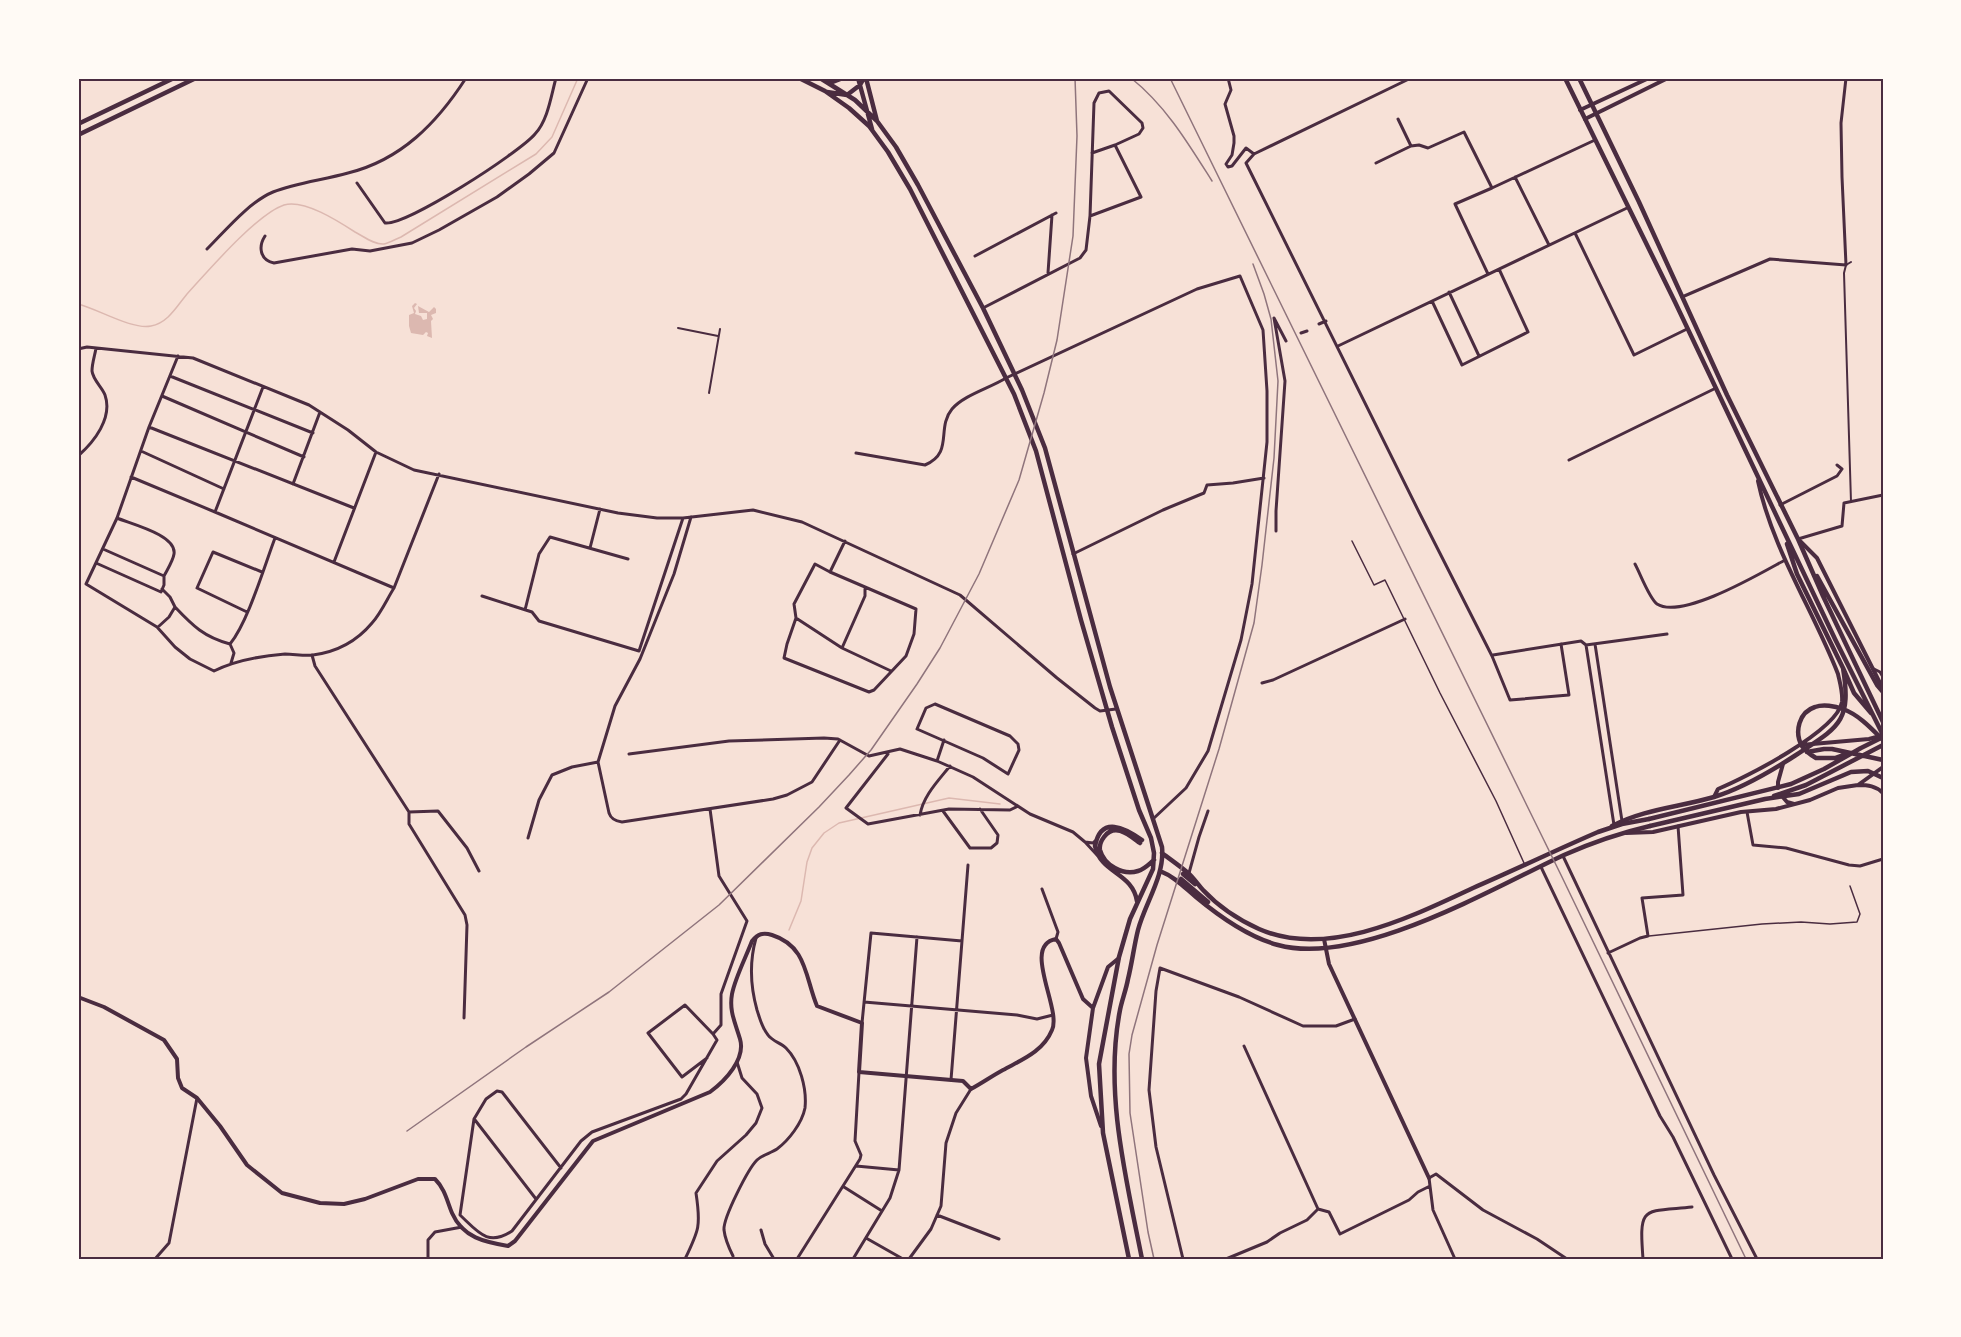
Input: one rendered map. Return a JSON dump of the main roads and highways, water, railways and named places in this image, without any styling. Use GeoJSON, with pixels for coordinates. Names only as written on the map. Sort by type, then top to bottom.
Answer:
{"type":"FeatureCollection","features":[{"type":"Feature","properties":{"kind":"main road"},"geometry":{"type":"LineString","coordinates":[[78,124],[174,78]]}},
{"type":"Feature","properties":{"kind":"main road"},"geometry":{"type":"LineString","coordinates":[[78,135],[196,78]]}},
{"type":"Feature","properties":{"kind":"main road"},"geometry":{"type":"LineString","coordinates":[[799,78],[825,91],[849,108],[873,131],[888,152],[910,189],[1006,378],[1036,451],[1107,711],[1139,810],[1151,838],[1153,869],[1137,901],[1119,957],[1099,1064],[1103,1133],[1129,1259]]}},
{"type":"Feature","properties":{"kind":"main road"},"geometry":{"type":"LineString","coordinates":[[820,78],[847,95],[877,121],[896,147],[983,308],[1015,374],[1045,448],[1116,709],[1153,819],[1162,853],[1160,871],[1138,929],[1128,982],[1120,1009],[1115,1047],[1116,1112],[1142,1259]]}},
{"type":"Feature","properties":{"kind":"main road"},"geometry":{"type":"LineString","coordinates":[[830,83],[843,78]]}},
{"type":"Feature","properties":{"kind":"main road"},"geometry":{"type":"LineString","coordinates":[[858,78],[873,131]]}},
{"type":"Feature","properties":{"kind":"main road"},"geometry":{"type":"LineString","coordinates":[[825,91],[847,95],[865,78]]}},
{"type":"Feature","properties":{"kind":"main road"},"geometry":{"type":"LineString","coordinates":[[865,78],[877,121]]}},
{"type":"Feature","properties":{"kind":"main road"},"geometry":{"type":"LineString","coordinates":[[1565,78],[1883,737]]}},
{"type":"Feature","properties":{"kind":"main road"},"geometry":{"type":"LineString","coordinates":[[1580,78],[1883,721]]}},
{"type":"Feature","properties":{"kind":"main road"},"geometry":{"type":"LineString","coordinates":[[1785,533],[1797,574],[1854,693],[1871,714],[1883,721]]}},
{"type":"Feature","properties":{"kind":"main road"},"geometry":{"type":"LineString","coordinates":[[1825,595],[1877,685],[1883,690]]}},
{"type":"Feature","properties":{"kind":"main road"},"geometry":{"type":"LineString","coordinates":[[1184,875],[1244,922],[1261,930],[1299,939],[1343,936],[1401,919],[1444,902],[1635,815],[1714,797],[1746,784],[1783,764],[1820,741],[1837,725],[1843,714],[1846,700],[1843,668]]}},
{"type":"Feature","properties":{"kind":"main road"},"geometry":{"type":"LineString","coordinates":[[1867,687],[1883,714]]}},
{"type":"Feature","properties":{"kind":"main road"},"geometry":{"type":"LineString","coordinates":[[1861,748],[1835,758],[1816,758],[1803,748],[1797,735],[1801,719],[1805,713],[1818,706],[1840,708],[1858,717],[1883,737]]}},
{"type":"Feature","properties":{"kind":"main road"},"geometry":{"type":"LineString","coordinates":[[1605,830],[1791,784],[1883,737]]}},
{"type":"Feature","properties":{"kind":"main road"},"geometry":{"type":"LineString","coordinates":[[1765,799],[1806,785],[1883,746]]}},
{"type":"Feature","properties":{"kind":"main road"},"geometry":{"type":"LineString","coordinates":[[1796,755],[1832,749],[1883,760]]}},
{"type":"Feature","properties":{"kind":"main road"},"geometry":{"type":"LineString","coordinates":[[1160,871],[1172,875],[1198,898],[1258,938],[1298,948],[1326,949],[1375,937],[1413,924],[1479,897],[1563,856],[1619,834],[1765,799],[1799,794],[1857,771],[1868,771],[1883,778]]}},
{"type":"Feature","properties":{"kind":"main road"},"geometry":{"type":"LineString","coordinates":[[1137,901],[1136,891],[1131,884],[1109,868],[1098,855],[1096,840],[1104,830],[1118,826],[1129,831],[1141,842],[1117,829],[1107,833],[1100,844],[1100,851],[1111,865],[1122,871],[1139,871],[1154,860]]}},
{"type":"Feature","properties":{"kind":"main road"},"geometry":{"type":"LineString","coordinates":[[1162,853],[1178,865],[1184,875],[1226,918]]}},
{"type":"Feature","properties":{"kind":"main road"},"geometry":{"type":"LineString","coordinates":[[1172,875],[1172,869],[1178,865]]}},
{"type":"Feature","properties":{"kind":"waterway"},"geometry":{"type":"LineString","coordinates":[[78,304],[134,325],[157,324],[172,313],[233,244],[260,219],[284,205],[292,204],[311,208],[376,243],[384,244],[401,237],[536,154],[552,137],[578,78]]}},
{"type":"Feature","properties":{"kind":"waterway"},"geometry":{"type":"LineString","coordinates":[[789,930],[801,901],[807,862],[812,848],[824,833],[839,823],[949,798],[1000,804]]}},
{"type":"Feature","properties":{"kind":"railway"},"geometry":{"type":"LineString","coordinates":[[407,1131],[609,992],[719,905],[819,807],[871,750],[940,648],[979,574],[1019,480],[1057,340],[1073,236],[1077,136],[1075,78]]}},
{"type":"Feature","properties":{"kind":"railway"},"geometry":{"type":"LineString","coordinates":[[1131,78],[1166,113],[1212,181]]}},
{"type":"Feature","properties":{"kind":"railway"},"geometry":{"type":"LineString","coordinates":[[1170,78],[1561,875],[1746,1259]]}},
{"type":"Feature","properties":{"kind":"railway"},"geometry":{"type":"LineString","coordinates":[[1154,1259],[1130,1113],[1129,1054],[1132,1035],[1157,945],[1219,749],[1254,623],[1274,458],[1278,381],[1271,319],[1253,264]]}}]}
